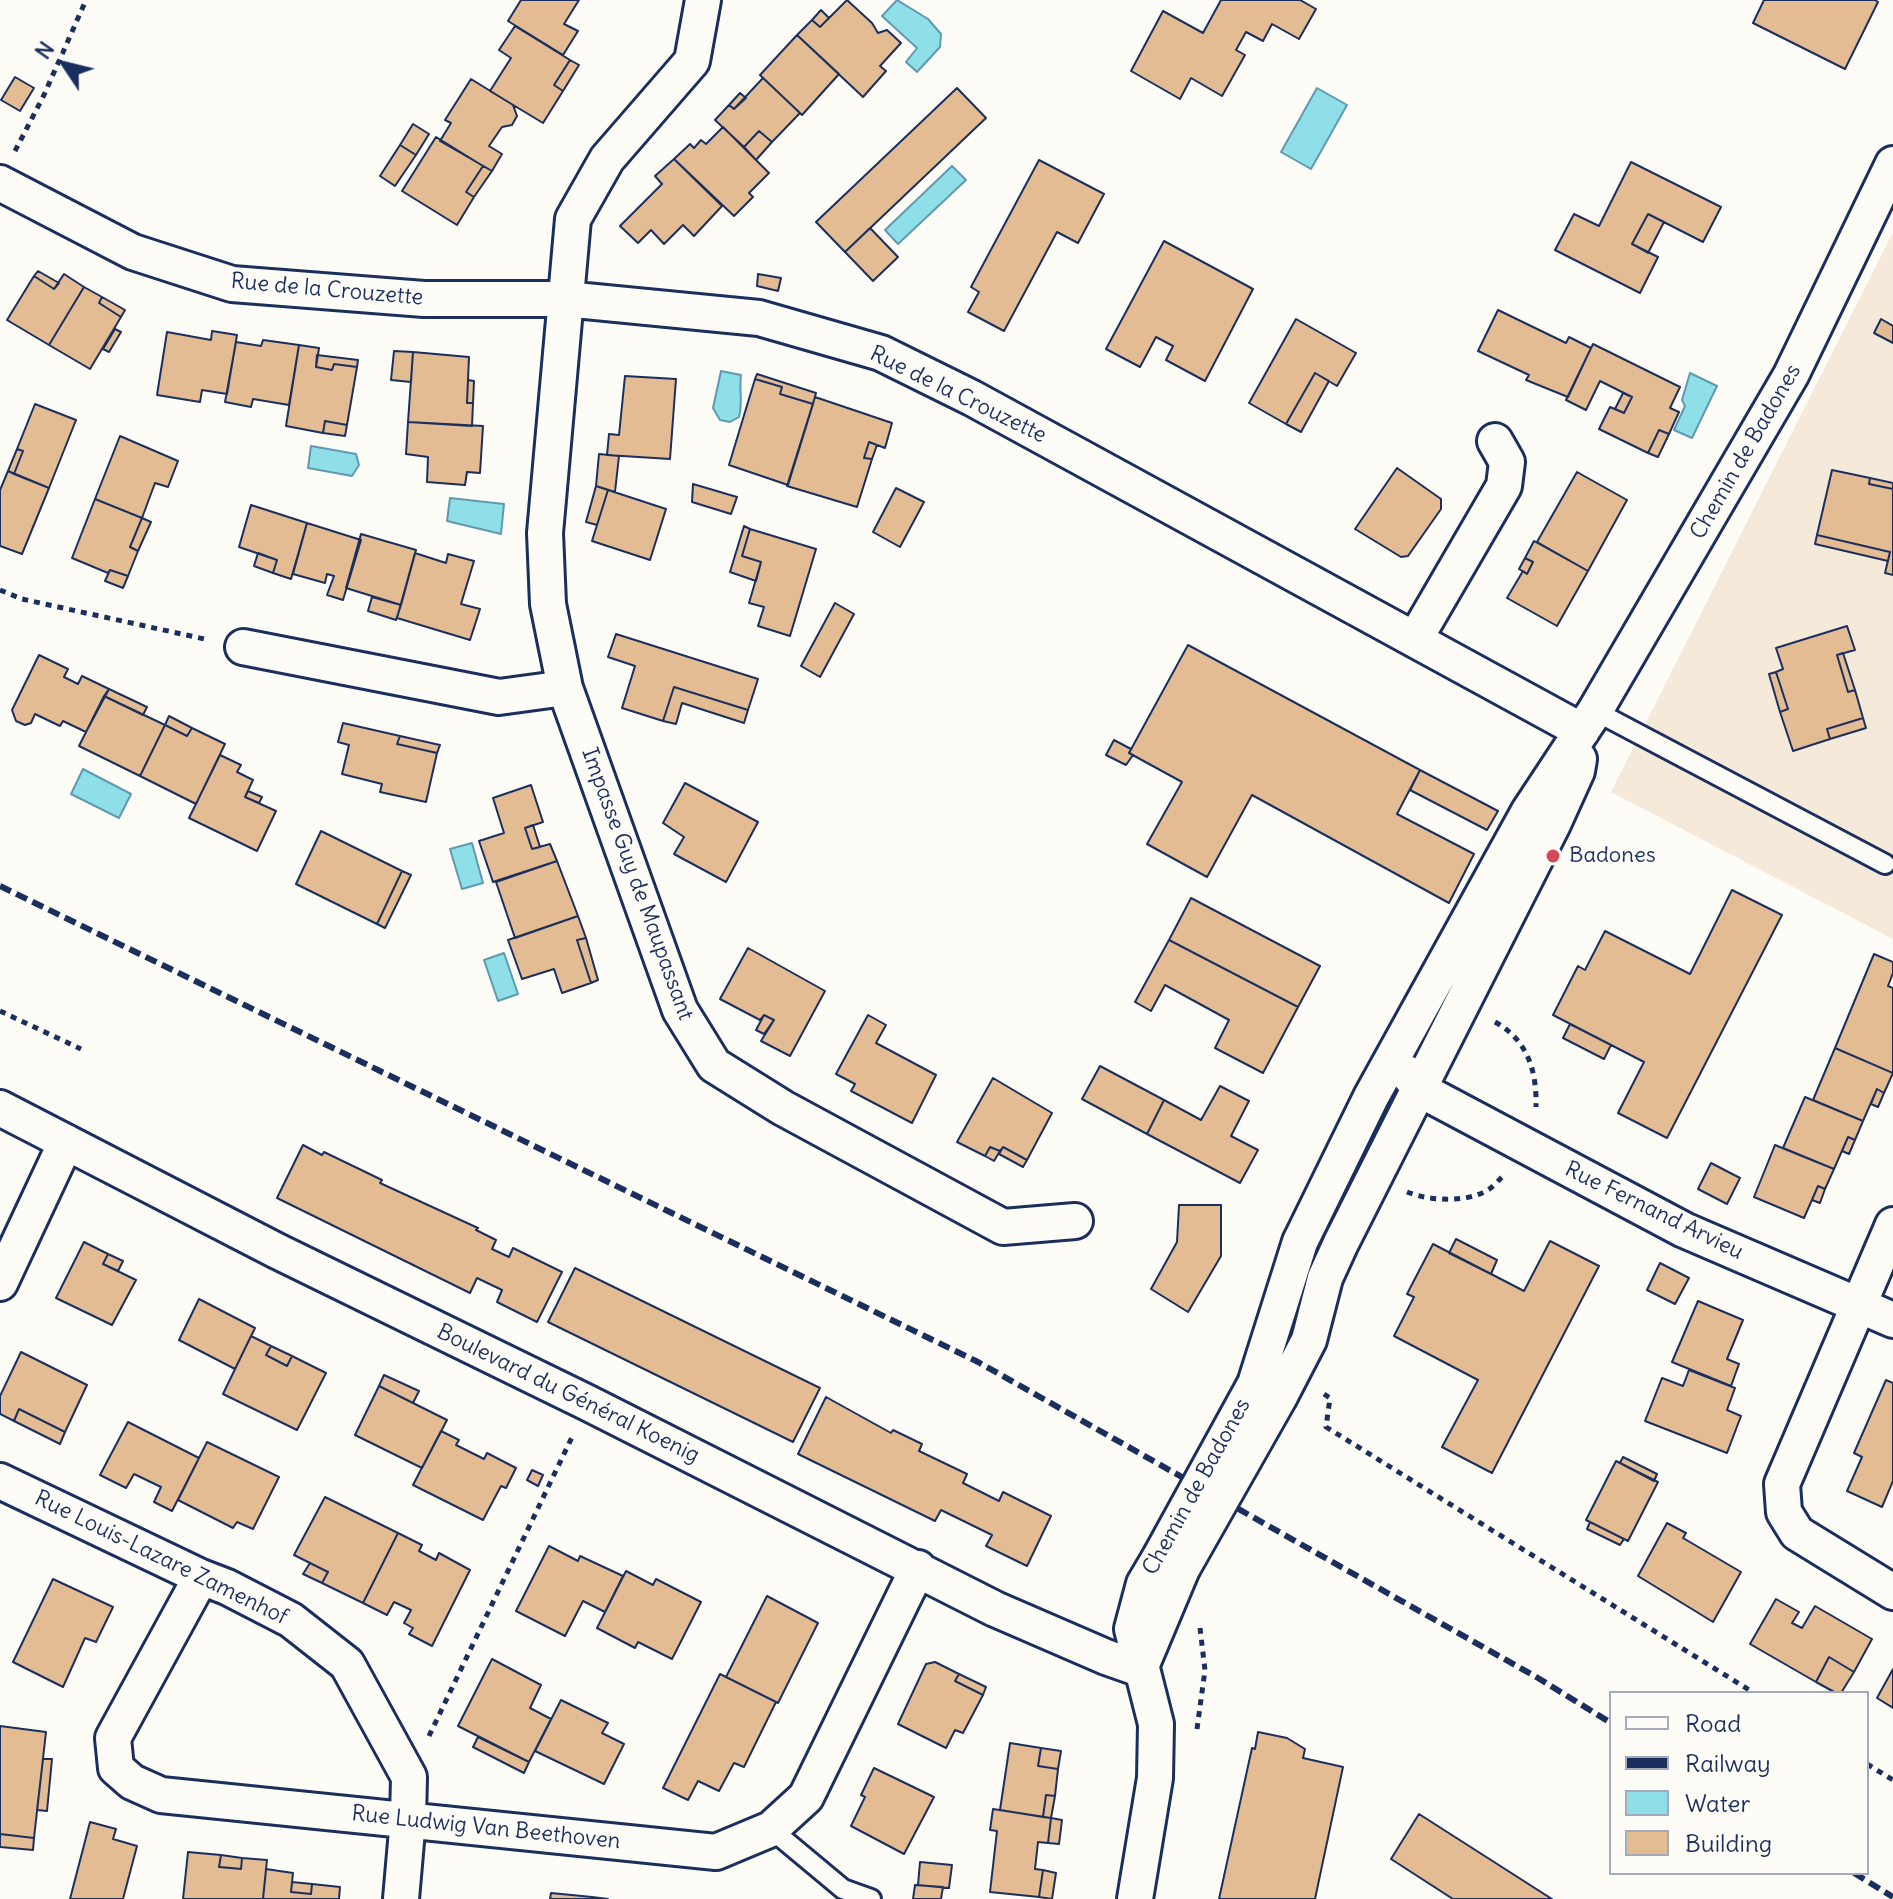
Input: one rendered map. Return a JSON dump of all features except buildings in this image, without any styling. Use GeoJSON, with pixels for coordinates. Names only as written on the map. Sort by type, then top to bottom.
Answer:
{"type":"FeatureCollection","features":[{"type":"Feature","properties":{"kind":"street","name":"Impasse Guy de Maupassant"},"geometry":{"type":"LineString","coordinates":[[703,0],[692,61],[607,159],[573,219],[545,533],[548,604],[565,688],[680,1010],[714,1065],[783,1108],[1003,1227],[1075,1221]]}},
{"type":"Feature","properties":{"kind":"street","name":"Chemin de Badones"},"geometry":{"type":"LineString","coordinates":[[1268,1390],[1300,1242],[1371,1097],[1529,811],[1589,721],[1791,375],[1893,164]]}},
{"type":"Feature","properties":{"kind":"street","name":"Rue de la Crouzette"},"geometry":{"type":"LineString","coordinates":[[6,169],[133,252],[232,284],[424,299],[565,299],[759,318],[881,353],[972,398],[1415,639],[1589,721]]}},
{"type":"Feature","properties":{"kind":"street"},"geometry":{"type":"LineString","coordinates":[[1415,639],[1504,486],[1507,462],[1495,441]]}},
{"type":"Feature","properties":{"kind":"street"},"geometry":{"type":"LineString","coordinates":[[243,647],[499,697],[565,688]]}},
{"type":"Feature","properties":{"kind":"street","name":"Chemin de Badones"},"geometry":{"type":"LineString","coordinates":[[1135,1899],[1155,1778],[1156,1724],[1132,1629],[1144,1584],[1171,1563],[1268,1390],[1309,1340],[1325,1278],[1553,824],[1577,771],[1589,721]]}},
{"type":"Feature","properties":{"kind":"street","name":"Chemin de Badones"},"geometry":{"type":"LineString","coordinates":[[1421,1090],[1406,1073],[1429,1023],[1432,985]]}},
{"type":"Feature","properties":{"kind":"street","name":"Rue Fernand Arvieu"},"geometry":{"type":"LineString","coordinates":[[1421,1090],[1684,1230],[1893,1320]]}},
{"type":"Feature","properties":{"kind":"street","name":"Boulevard du Général Koenig"},"geometry":{"type":"LineString","coordinates":[[0,1108],[266,1246],[588,1403],[995,1609],[1140,1669]]}},
{"type":"Feature","properties":{"kind":"street"},"geometry":{"type":"LineString","coordinates":[[0,1283],[66,1142]]}},
{"type":"Feature","properties":{"kind":"street"},"geometry":{"type":"LineString","coordinates":[[1893,1225],[1782,1484],[1784,1512],[1797,1533],[1893,1592]]}},
{"type":"Feature","properties":{"kind":"street","name":"Rue Louis-Lazare Zamenhof"},"geometry":{"type":"LineString","coordinates":[[0,1481],[291,1620],[347,1664],[409,1777]]}},
{"type":"Feature","properties":{"kind":"street","name":"Rue Ludwig Van Beethoven"},"geometry":{"type":"LineString","coordinates":[[201,1577],[113,1738],[116,1768],[132,1782],[161,1795],[716,1852],[771,1829],[806,1797],[918,1568]]}},
{"type":"Feature","properties":{"kind":"street"},"geometry":{"type":"LineString","coordinates":[[401,1899],[409,1777]]}},
{"type":"Feature","properties":{"kind":"lane"},"geometry":{"type":"LineString","coordinates":[[1589,721],[1885,864]]}},
{"type":"Feature","properties":{"kind":"lane"},"geometry":{"type":"LineString","coordinates":[[771,1829],[843,1889],[871,1899]]}},
{"type":"Feature","properties":{"kind":"path"},"geometry":{"type":"LineString","coordinates":[[6,169],[44,95],[86,0]]}},
{"type":"Feature","properties":{"kind":"path"},"geometry":{"type":"LineString","coordinates":[[0,590],[22,599],[243,647]]}},
{"type":"Feature","properties":{"kind":"path"},"geometry":{"type":"LineString","coordinates":[[0,1011],[81,1049]]}},
{"type":"Feature","properties":{"kind":"path"},"geometry":{"type":"LineString","coordinates":[[1373,1179],[1422,1198],[1459,1198],[1487,1190],[1503,1176],[1536,1110],[1537,1082],[1526,1050],[1503,1026],[1491,1020]]}},
{"type":"Feature","properties":{"kind":"path"},"geometry":{"type":"LineString","coordinates":[[1318,1391],[1330,1398],[1326,1427],[1751,1691]]}},
{"type":"Feature","properties":{"kind":"path"},"geometry":{"type":"LineString","coordinates":[[409,1777],[588,1403]]}},
{"type":"Feature","properties":{"kind":"path"},"geometry":{"type":"LineString","coordinates":[[1869,1765],[1893,1780]]}},
{"type":"Feature","properties":{"kind":"shaded area"},"geometry":{"type":"Polygon","coordinates":[[[1893,232],[1893,939],[1611,792],[1893,232]]]}},
{"type":"Feature","properties":{"kind":"water"},"geometry":{"type":"Polygon","coordinates":[[[897,0],[928,19],[941,34],[940,47],[917,72],[906,62],[917,48],[882,16],[897,0]]]}},
{"type":"Feature","properties":{"kind":"water"},"geometry":{"type":"Polygon","coordinates":[[[1317,88],[1347,105],[1311,169],[1281,152],[1317,88]]]}},
{"type":"Feature","properties":{"kind":"water"},"geometry":{"type":"Polygon","coordinates":[[[952,166],[966,180],[898,244],[885,230],[952,166]]]}},
{"type":"Feature","properties":{"kind":"water"},"geometry":{"type":"Polygon","coordinates":[[[721,371],[741,375],[739,417],[730,422],[720,420],[713,408],[721,371]]]}},
{"type":"Feature","properties":{"kind":"water"},"geometry":{"type":"Polygon","coordinates":[[[1690,373],[1717,386],[1692,438],[1674,430],[1685,406],[1682,400],[1690,373]]]}},
{"type":"Feature","properties":{"kind":"water"},"geometry":{"type":"Polygon","coordinates":[[[311,446],[356,454],[359,465],[352,476],[308,468],[311,446]]]}},
{"type":"Feature","properties":{"kind":"water"},"geometry":{"type":"Polygon","coordinates":[[[450,498],[504,504],[501,534],[447,521],[450,498]]]}},
{"type":"Feature","properties":{"kind":"water"},"geometry":{"type":"Polygon","coordinates":[[[83,769],[131,794],[119,818],[71,794],[83,769]]]}},
{"type":"Feature","properties":{"kind":"water"},"geometry":{"type":"Polygon","coordinates":[[[472,843],[483,883],[462,889],[450,849],[472,843]]]}},
{"type":"Feature","properties":{"kind":"water"},"geometry":{"type":"Polygon","coordinates":[[[504,953],[518,994],[498,1001],[484,960],[504,953]]]}},
{"type":"Feature","properties":{"kind":"railway"},"geometry":{"type":"LineString","coordinates":[[0,886],[978,1362],[1538,1678],[1609,1722]]}},
{"type":"Feature","properties":{"kind":"railway"},"geometry":{"type":"LineString","coordinates":[[1857,1875],[1893,1897]]}},
{"type":"Feature","properties":{"kind":"place","name":"Badones"},"geometry":{"type":"Point","coordinates":[1553,856]}}]}
